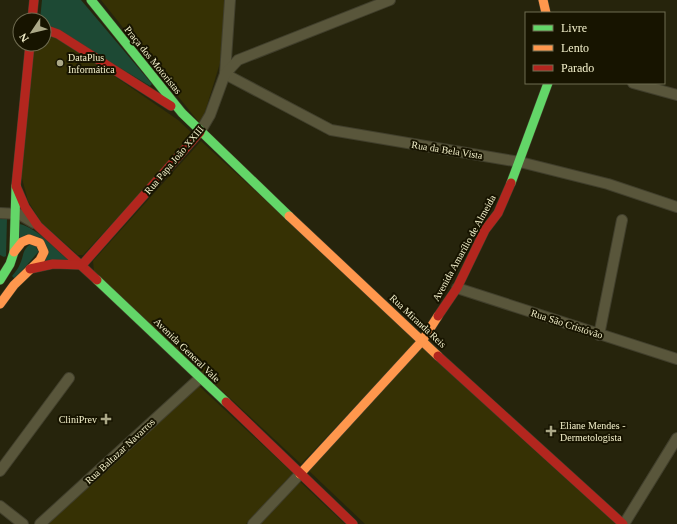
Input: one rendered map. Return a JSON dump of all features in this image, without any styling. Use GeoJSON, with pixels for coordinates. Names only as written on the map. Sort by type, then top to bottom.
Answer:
{"type":"FeatureCollection","features":[{"type":"Feature","properties":{"kind":"main road"},"geometry":{"type":"LineString","coordinates":[[33,12],[34,0]]}},
{"type":"Feature","properties":{"kind":"main road","name":"Praça dos Motoristas"},"geometry":{"type":"LineString","coordinates":[[91,0],[200,132]]}},
{"type":"Feature","properties":{"kind":"main road"},"geometry":{"type":"LineString","coordinates":[[543,0],[546,12]]}},
{"type":"Feature","properties":{"kind":"main road"},"geometry":{"type":"LineString","coordinates":[[52,32],[58,34],[182,112]]}},
{"type":"Feature","properties":{"kind":"main road"},"geometry":{"type":"LineString","coordinates":[[14,252],[16,186],[29,52]]}},
{"type":"Feature","properties":{"kind":"main road","name":"Avenida Amarílio de Almeida"},"geometry":{"type":"LineString","coordinates":[[300,474],[422,341],[457,288],[485,230],[498,213],[520,162],[548,84]]}},
{"type":"Feature","properties":{"kind":"main road","name":"Rua Papa João XXIII"},"geometry":{"type":"LineString","coordinates":[[82,265],[200,132]]}},
{"type":"Feature","properties":{"kind":"main road","name":"Rua Miranda Reis"},"geometry":{"type":"LineString","coordinates":[[200,132],[422,341],[624,524]]}},
{"type":"Feature","properties":{"kind":"main road","name":"Avenida General Vale"},"geometry":{"type":"LineString","coordinates":[[16,186],[25,207],[38,226],[82,265],[353,524]]}},
{"type":"Feature","properties":{"kind":"main road"},"geometry":{"type":"LineString","coordinates":[[0,280],[4,266],[25,240],[33,240],[40,243],[43,248],[43,255],[0,304]]}},
{"type":"Feature","properties":{"kind":"main road"},"geometry":{"type":"LineString","coordinates":[[30,269],[53,264],[82,265]]}},
{"type":"Feature","properties":{"kind":"street"},"geometry":{"type":"LineString","coordinates":[[224,74],[230,0]]}},
{"type":"Feature","properties":{"kind":"street","name":"Rua Papa João XXIII"},"geometry":{"type":"LineString","coordinates":[[200,132],[210,116],[224,74],[238,60],[390,0]]}},
{"type":"Feature","properties":{"kind":"street","name":"Rua da Bela Vista"},"geometry":{"type":"LineString","coordinates":[[224,74],[331,130],[520,162],[608,184],[677,207]]}},
{"type":"Feature","properties":{"kind":"street"},"geometry":{"type":"LineString","coordinates":[[637,84],[677,95]]}},
{"type":"Feature","properties":{"kind":"street"},"geometry":{"type":"LineString","coordinates":[[0,213],[15,213],[38,226]]}},
{"type":"Feature","properties":{"kind":"street"},"geometry":{"type":"LineString","coordinates":[[599,335],[622,220]]}},
{"type":"Feature","properties":{"kind":"street","name":"Rua São Cristóvão"},"geometry":{"type":"LineString","coordinates":[[457,288],[599,335],[677,358]]}},
{"type":"Feature","properties":{"kind":"street"},"geometry":{"type":"LineString","coordinates":[[0,471],[69,378]]}},
{"type":"Feature","properties":{"kind":"street","name":"Rua Baltazar Navarros"},"geometry":{"type":"LineString","coordinates":[[40,524],[200,378]]}},
{"type":"Feature","properties":{"kind":"street"},"geometry":{"type":"LineString","coordinates":[[624,524],[677,438]]}},
{"type":"Feature","properties":{"kind":"street"},"geometry":{"type":"LineString","coordinates":[[254,524],[300,474]]}},
{"type":"Feature","properties":{"kind":"street"},"geometry":{"type":"LineString","coordinates":[[0,506],[23,524]]}},
{"type":"Feature","properties":{"kind":"shaded area"},"geometry":{"type":"Polygon","coordinates":[[[101,0],[226,0],[220,63],[201,125],[101,0]]]}},
{"type":"Feature","properties":{"kind":"shaded area"},"geometry":{"type":"Polygon","coordinates":[[[52,36],[71,46],[178,120],[194,135],[83,255],[78,255],[41,222],[28,201],[20,171],[32,52],[52,52],[52,36]]]}},
{"type":"Feature","properties":{"kind":"shaded area"},"geometry":{"type":"Polygon","coordinates":[[[201,141],[418,340],[301,464],[94,272],[93,261],[201,141]]]}},
{"type":"Feature","properties":{"kind":"shaded area"},"geometry":{"type":"Polygon","coordinates":[[[425,345],[619,524],[365,524],[307,469],[425,345]]]}},
{"type":"Feature","properties":{"kind":"shaded area"},"geometry":{"type":"Polygon","coordinates":[[[198,385],[293,473],[246,524],[44,524],[198,385]]]}},
{"type":"Feature","properties":{"kind":"shaded area"},"geometry":{"type":"Polygon","coordinates":[[[295,477],[345,524],[254,524],[295,477]]]}},
{"type":"Feature","properties":{"kind":"green space"},"geometry":{"type":"Polygon","coordinates":[[[42,0],[81,0],[152,84],[150,86],[52,27],[52,12],[41,12],[42,0]]]}},
{"type":"Feature","properties":{"kind":"green space"},"geometry":{"type":"Polygon","coordinates":[[[0,218],[7,218],[6,256],[4,257],[0,255],[0,218]]]}},
{"type":"Feature","properties":{"kind":"green space"},"geometry":{"type":"Polygon","coordinates":[[[19,224],[32,229],[68,260],[42,261],[47,253],[19,241],[19,224]]]}},
{"type":"Feature","properties":{"kind":"green space"},"geometry":{"type":"Polygon","coordinates":[[[31,244],[39,251],[15,279],[12,276],[19,266],[25,250],[31,244]]]}},
{"type":"Feature","properties":{"kind":"traffic: fast"},"geometry":{"type":"LineString","coordinates":[[91,0],[182,113],[289,216]]}},
{"type":"Feature","properties":{"kind":"traffic: fast"},"geometry":{"type":"LineString","coordinates":[[511,183],[548,84]]}},
{"type":"Feature","properties":{"kind":"traffic: fast"},"geometry":{"type":"LineString","coordinates":[[0,280],[10,264],[14,252],[16,186]]}},
{"type":"Feature","properties":{"kind":"traffic: fast"},"geometry":{"type":"LineString","coordinates":[[97,280],[226,402]]}},
{"type":"Feature","properties":{"kind":"traffic: slow"},"geometry":{"type":"LineString","coordinates":[[543,0],[546,12]]}},
{"type":"Feature","properties":{"kind":"traffic: slow"},"geometry":{"type":"LineString","coordinates":[[289,216],[438,356]]}},
{"type":"Feature","properties":{"kind":"traffic: slow"},"geometry":{"type":"LineString","coordinates":[[0,304],[14,285],[40,260],[44,252],[40,243],[29,239],[22,242],[14,252]]}},
{"type":"Feature","properties":{"kind":"traffic: slow"},"geometry":{"type":"LineString","coordinates":[[300,474],[422,341],[438,316]]}},
{"type":"Feature","properties":{"kind":"traffic: jam"},"geometry":{"type":"LineString","coordinates":[[33,12],[34,0]]}},
{"type":"Feature","properties":{"kind":"traffic: jam"},"geometry":{"type":"LineString","coordinates":[[52,32],[58,34],[171,106]]}},
{"type":"Feature","properties":{"kind":"traffic: jam"},"geometry":{"type":"LineString","coordinates":[[29,52],[16,186],[25,207],[38,226],[97,280]]}},
{"type":"Feature","properties":{"kind":"traffic: jam"},"geometry":{"type":"LineString","coordinates":[[30,269],[53,264],[82,265],[200,132]]}},
{"type":"Feature","properties":{"kind":"traffic: jam"},"geometry":{"type":"LineString","coordinates":[[438,316],[457,288],[485,230],[498,213],[511,183]]}},
{"type":"Feature","properties":{"kind":"traffic: jam"},"geometry":{"type":"LineString","coordinates":[[438,356],[623,524]]}},
{"type":"Feature","properties":{"kind":"traffic: jam"},"geometry":{"type":"LineString","coordinates":[[226,402],[353,524]]}},
{"type":"Feature","properties":{"kind":"place","name":"DataPlus Informática"},"geometry":{"type":"Point","coordinates":[60,63]}},
{"type":"Feature","properties":{"kind":"place","name":"CliniPrev"},"geometry":{"type":"Point","coordinates":[106,419]}},
{"type":"Feature","properties":{"kind":"place","name":"Eliane Mendes - Dermetologista"},"geometry":{"type":"Point","coordinates":[551,431]}}]}
